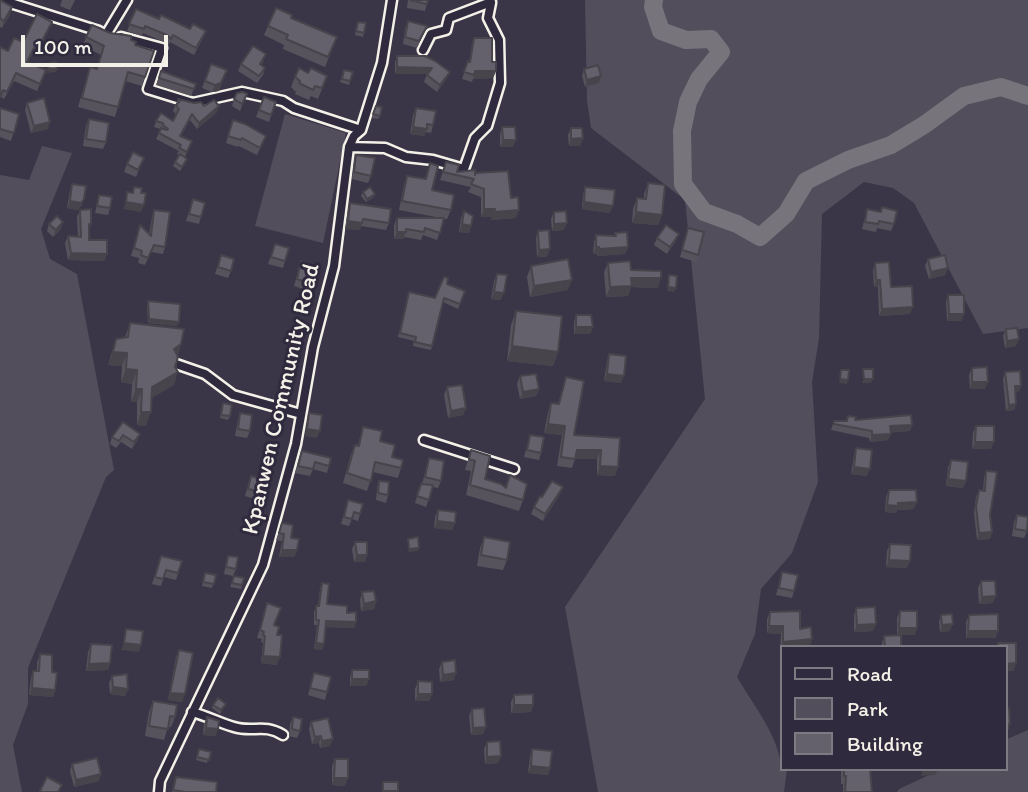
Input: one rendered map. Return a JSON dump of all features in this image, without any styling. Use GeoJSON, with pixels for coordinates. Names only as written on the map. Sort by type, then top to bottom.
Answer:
{"type":"FeatureCollection","features":[{"type":"Feature","properties":{"kind":"street"},"geometry":{"type":"LineString","coordinates":[[1,0],[162,48],[148,89],[193,103],[242,92],[283,100],[294,108],[361,130]]}},
{"type":"Feature","properties":{"kind":"street"},"geometry":{"type":"LineString","coordinates":[[107,33],[127,0]]}},
{"type":"Feature","properties":{"kind":"street","name":"Kpanwen Community Road"},"geometry":{"type":"LineString","coordinates":[[159,792],[160,781],[262,565],[296,444],[313,347],[334,266],[349,147],[354,136],[361,130],[383,63],[392,0]]}},
{"type":"Feature","properties":{"kind":"street"},"geometry":{"type":"LineString","coordinates":[[423,50],[431,34],[446,30],[449,18],[491,2]]}},
{"type":"Feature","properties":{"kind":"street"},"geometry":{"type":"LineString","coordinates":[[349,147],[385,148],[406,157],[433,160],[464,169],[475,138],[488,126],[500,83],[499,40],[488,18],[491,2]]}},
{"type":"Feature","properties":{"kind":"street"},"geometry":{"type":"LineString","coordinates":[[176,364],[205,374],[233,395],[301,414]]}},
{"type":"Feature","properties":{"kind":"street"},"geometry":{"type":"LineString","coordinates":[[424,440],[514,469]]}},
{"type":"Feature","properties":{"kind":"street"},"geometry":{"type":"LineString","coordinates":[[192,712],[236,728],[274,729],[283,735]]}},
{"type":"Feature","properties":{"kind":"green space"},"geometry":{"type":"Polygon","coordinates":[[[585,0],[1028,0],[1028,328],[983,334],[914,203],[893,188],[864,182],[822,214],[819,338],[812,382],[818,482],[792,553],[761,589],[755,634],[737,677],[771,734],[780,758],[780,771],[787,771],[784,792],[598,792],[565,607],[705,399],[685,200],[591,128],[587,100],[585,0]]]}},
{"type":"Feature","properties":{"kind":"green space"},"geometry":{"type":"Polygon","coordinates":[[[285,114],[346,133],[323,243],[255,226],[285,114]]]}},
{"type":"Feature","properties":{"kind":"green space"},"geometry":{"type":"Polygon","coordinates":[[[42,146],[72,153],[41,229],[50,259],[77,274],[114,470],[106,477],[28,668],[28,704],[13,745],[22,792],[0,792],[0,175],[29,180],[42,146]]]}},
{"type":"Feature","properties":{"kind":"green space"},"geometry":{"type":"Polygon","coordinates":[[[1028,730],[1028,792],[897,792],[938,771],[1007,771],[1007,739],[1028,730]]]}},
{"type":"Feature","properties":{"kind":"building"},"geometry":{"type":"Polygon","coordinates":[[[0,0],[12,7],[4,21],[0,18],[0,0]]]}},
{"type":"Feature","properties":{"kind":"building"},"geometry":{"type":"Polygon","coordinates":[[[410,0],[428,0],[427,4],[410,0]]]}},
{"type":"Feature","properties":{"kind":"building"},"geometry":{"type":"Polygon","coordinates":[[[276,8],[292,15],[291,18],[337,37],[328,57],[286,39],[288,35],[268,26],[276,8]]]}},
{"type":"Feature","properties":{"kind":"building"},"geometry":{"type":"Polygon","coordinates":[[[136,9],[159,19],[161,15],[190,29],[193,24],[206,31],[196,48],[173,35],[171,39],[145,26],[144,29],[129,24],[136,9]]]}},
{"type":"Feature","properties":{"kind":"building"},"geometry":{"type":"Polygon","coordinates":[[[37,14],[52,22],[42,41],[38,40],[27,62],[46,70],[40,84],[16,73],[7,92],[3,90],[0,97],[0,47],[8,51],[14,38],[23,42],[37,14]]]}},
{"type":"Feature","properties":{"kind":"building"},"geometry":{"type":"Polygon","coordinates":[[[408,21],[427,26],[419,41],[405,37],[408,21]]]}},
{"type":"Feature","properties":{"kind":"building"},"geometry":{"type":"Polygon","coordinates":[[[358,22],[366,23],[364,33],[356,31],[358,22]]]}},
{"type":"Feature","properties":{"kind":"building"},"geometry":{"type":"Polygon","coordinates":[[[92,25],[110,33],[131,36],[131,40],[136,42],[135,45],[154,51],[145,77],[128,72],[118,107],[82,98],[90,67],[97,69],[104,46],[86,37],[92,25]]]}},
{"type":"Feature","properties":{"kind":"building"},"geometry":{"type":"Polygon","coordinates":[[[474,38],[492,38],[492,62],[496,62],[496,71],[475,71],[474,75],[464,72],[468,61],[470,62],[474,38]]]}},
{"type":"Feature","properties":{"kind":"building"},"geometry":{"type":"Polygon","coordinates":[[[253,46],[266,54],[260,64],[265,68],[259,76],[241,64],[253,46]]]}},
{"type":"Feature","properties":{"kind":"building"},"geometry":{"type":"Polygon","coordinates":[[[397,56],[425,56],[450,72],[440,85],[427,75],[432,68],[397,67],[397,56]]]}},
{"type":"Feature","properties":{"kind":"building"},"geometry":{"type":"Polygon","coordinates":[[[56,62],[57,69],[48,69],[50,63],[56,62]]]}},
{"type":"Feature","properties":{"kind":"building"},"geometry":{"type":"Polygon","coordinates":[[[211,64],[227,70],[221,83],[215,85],[205,81],[211,64]]]}},
{"type":"Feature","properties":{"kind":"building"},"geometry":{"type":"Polygon","coordinates":[[[598,65],[601,76],[587,80],[584,69],[598,65]]]}},
{"type":"Feature","properties":{"kind":"building"},"geometry":{"type":"Polygon","coordinates":[[[299,68],[308,73],[311,68],[327,76],[322,88],[315,86],[313,90],[299,83],[295,77],[299,68]]]}},
{"type":"Feature","properties":{"kind":"building"},"geometry":{"type":"Polygon","coordinates":[[[344,70],[353,72],[350,81],[342,79],[344,70]]]}},
{"type":"Feature","properties":{"kind":"building"},"geometry":{"type":"Polygon","coordinates":[[[161,71],[196,84],[194,89],[159,78],[161,71]]]}},
{"type":"Feature","properties":{"kind":"building"},"geometry":{"type":"Polygon","coordinates":[[[237,93],[247,94],[242,104],[234,99],[237,93]]]}},
{"type":"Feature","properties":{"kind":"building"},"geometry":{"type":"Polygon","coordinates":[[[264,97],[276,102],[271,115],[259,110],[264,97]]]}},
{"type":"Feature","properties":{"kind":"building"},"geometry":{"type":"Polygon","coordinates":[[[44,98],[50,122],[34,126],[27,103],[44,98]]]}},
{"type":"Feature","properties":{"kind":"building"},"geometry":{"type":"Polygon","coordinates":[[[178,99],[201,102],[204,106],[214,100],[219,106],[199,123],[192,114],[180,136],[192,141],[187,152],[179,148],[181,145],[159,133],[161,128],[168,129],[163,123],[156,121],[161,113],[173,121],[179,109],[176,105],[180,101],[178,99]]]}},
{"type":"Feature","properties":{"kind":"building"},"geometry":{"type":"Polygon","coordinates":[[[376,106],[382,107],[380,116],[373,114],[376,106]]]}},
{"type":"Feature","properties":{"kind":"building"},"geometry":{"type":"Polygon","coordinates":[[[0,108],[19,114],[14,133],[0,129],[0,108]]]}},
{"type":"Feature","properties":{"kind":"building"},"geometry":{"type":"Polygon","coordinates":[[[416,108],[436,111],[433,125],[427,124],[427,129],[413,127],[416,108]]]}},
{"type":"Feature","properties":{"kind":"building"},"geometry":{"type":"Polygon","coordinates":[[[89,119],[109,123],[106,142],[86,139],[89,119]]]}},
{"type":"Feature","properties":{"kind":"building"},"geometry":{"type":"Polygon","coordinates":[[[233,120],[266,136],[260,148],[242,138],[241,140],[228,136],[233,120]]]}},
{"type":"Feature","properties":{"kind":"building"},"geometry":{"type":"Polygon","coordinates":[[[502,127],[515,127],[516,140],[503,140],[502,127]]]}},
{"type":"Feature","properties":{"kind":"building"},"geometry":{"type":"Polygon","coordinates":[[[571,128],[582,128],[583,138],[571,139],[571,128]]]}},
{"type":"Feature","properties":{"kind":"building"},"geometry":{"type":"Polygon","coordinates":[[[133,152],[144,158],[138,170],[127,164],[133,152]]]}},
{"type":"Feature","properties":{"kind":"building"},"geometry":{"type":"Polygon","coordinates":[[[180,154],[187,159],[182,167],[175,162],[180,154]]]}},
{"type":"Feature","properties":{"kind":"building"},"geometry":{"type":"Polygon","coordinates":[[[356,155],[375,158],[371,176],[354,172],[356,155]]]}},
{"type":"Feature","properties":{"kind":"building"},"geometry":{"type":"Polygon","coordinates":[[[446,162],[459,165],[457,172],[475,170],[475,175],[508,171],[511,198],[518,197],[519,210],[494,212],[495,209],[484,209],[484,189],[471,184],[474,179],[443,172],[446,162]]]}},
{"type":"Feature","properties":{"kind":"building"},"geometry":{"type":"Polygon","coordinates":[[[430,163],[438,166],[432,190],[454,195],[451,210],[402,201],[407,176],[426,179],[430,163]]]}},
{"type":"Feature","properties":{"kind":"building"},"geometry":{"type":"Polygon","coordinates":[[[648,183],[665,185],[662,215],[636,212],[637,198],[646,199],[648,183]]]}},
{"type":"Feature","properties":{"kind":"building"},"geometry":{"type":"Polygon","coordinates":[[[72,184],[86,186],[81,203],[70,201],[72,184]]]}},
{"type":"Feature","properties":{"kind":"building"},"geometry":{"type":"Polygon","coordinates":[[[134,187],[142,188],[141,193],[146,193],[144,205],[126,202],[127,192],[133,193],[134,187]]]}},
{"type":"Feature","properties":{"kind":"building"},"geometry":{"type":"Polygon","coordinates":[[[370,187],[375,194],[367,199],[363,192],[370,187]]]}},
{"type":"Feature","properties":{"kind":"building"},"geometry":{"type":"Polygon","coordinates":[[[585,187],[615,190],[613,206],[584,202],[585,187]]]}},
{"type":"Feature","properties":{"kind":"building"},"geometry":{"type":"Polygon","coordinates":[[[99,195],[112,197],[110,208],[97,206],[99,195]]]}},
{"type":"Feature","properties":{"kind":"building"},"geometry":{"type":"Polygon","coordinates":[[[193,199],[205,203],[201,217],[189,214],[193,199]]]}},
{"type":"Feature","properties":{"kind":"building"},"geometry":{"type":"Polygon","coordinates":[[[350,203],[391,209],[389,223],[363,219],[362,223],[348,221],[350,203]]]}},
{"type":"Feature","properties":{"kind":"building"},"geometry":{"type":"Polygon","coordinates":[[[882,207],[897,211],[894,224],[865,222],[867,209],[881,212],[882,207]]]}},
{"type":"Feature","properties":{"kind":"building"},"geometry":{"type":"Polygon","coordinates":[[[91,209],[89,240],[107,240],[107,254],[71,253],[68,236],[81,237],[80,210],[91,209]]]}},
{"type":"Feature","properties":{"kind":"building"},"geometry":{"type":"Polygon","coordinates":[[[154,210],[170,212],[165,247],[154,245],[148,258],[141,255],[142,251],[134,248],[140,225],[151,236],[154,210]]]}},
{"type":"Feature","properties":{"kind":"building"},"geometry":{"type":"Polygon","coordinates":[[[464,211],[473,216],[471,226],[462,224],[464,211]]]}},
{"type":"Feature","properties":{"kind":"building"},"geometry":{"type":"Polygon","coordinates":[[[566,211],[567,223],[554,224],[554,212],[566,211]]]}},
{"type":"Feature","properties":{"kind":"building"},"geometry":{"type":"Polygon","coordinates":[[[57,216],[63,222],[56,230],[49,224],[57,216]]]}},
{"type":"Feature","properties":{"kind":"building"},"geometry":{"type":"Polygon","coordinates":[[[397,218],[444,218],[440,233],[425,228],[424,232],[406,229],[406,232],[397,232],[397,218]]]}},
{"type":"Feature","properties":{"kind":"building"},"geometry":{"type":"Polygon","coordinates":[[[666,225],[679,234],[670,247],[657,238],[666,225]]]}},
{"type":"Feature","properties":{"kind":"building"},"geometry":{"type":"Polygon","coordinates":[[[688,228],[704,232],[698,255],[682,250],[688,228]]]}},
{"type":"Feature","properties":{"kind":"building"},"geometry":{"type":"Polygon","coordinates":[[[549,230],[550,249],[539,250],[538,231],[549,230]]]}},
{"type":"Feature","properties":{"kind":"building"},"geometry":{"type":"Polygon","coordinates":[[[627,232],[628,247],[596,247],[596,235],[616,236],[615,233],[627,232]]]}},
{"type":"Feature","properties":{"kind":"building"},"geometry":{"type":"Polygon","coordinates":[[[275,244],[289,248],[285,261],[271,257],[275,244]]]}},
{"type":"Feature","properties":{"kind":"building"},"geometry":{"type":"Polygon","coordinates":[[[221,255],[234,259],[231,271],[218,267],[221,255]]]}},
{"type":"Feature","properties":{"kind":"building"},"geometry":{"type":"Polygon","coordinates":[[[945,255],[948,268],[931,272],[928,259],[945,255]]]}},
{"type":"Feature","properties":{"kind":"building"},"geometry":{"type":"Polygon","coordinates":[[[568,259],[572,280],[534,286],[531,266],[568,259]]]}},
{"type":"Feature","properties":{"kind":"building"},"geometry":{"type":"Polygon","coordinates":[[[301,261],[315,265],[311,284],[297,279],[301,261]]]}},
{"type":"Feature","properties":{"kind":"building"},"geometry":{"type":"Polygon","coordinates":[[[630,261],[631,270],[661,271],[661,278],[631,278],[632,286],[610,287],[608,263],[630,261]]]}},
{"type":"Feature","properties":{"kind":"building"},"geometry":{"type":"Polygon","coordinates":[[[889,262],[891,287],[912,286],[913,307],[882,309],[880,280],[876,280],[875,263],[889,262]]]}},
{"type":"Feature","properties":{"kind":"building"},"geometry":{"type":"Polygon","coordinates":[[[497,274],[507,275],[504,293],[494,292],[497,274]]]}},
{"type":"Feature","properties":{"kind":"building"},"geometry":{"type":"Polygon","coordinates":[[[669,275],[677,276],[676,288],[668,287],[669,275]]]}},
{"type":"Feature","properties":{"kind":"building"},"geometry":{"type":"Polygon","coordinates":[[[444,277],[448,278],[447,284],[465,291],[460,304],[444,298],[432,346],[415,342],[416,337],[400,333],[409,292],[435,298],[444,277]]]}},
{"type":"Feature","properties":{"kind":"building"},"geometry":{"type":"Polygon","coordinates":[[[948,295],[964,295],[964,314],[949,314],[948,295]]]}},
{"type":"Feature","properties":{"kind":"building"},"geometry":{"type":"Polygon","coordinates":[[[148,301],[180,304],[179,322],[149,319],[148,301]]]}},
{"type":"Feature","properties":{"kind":"building"},"geometry":{"type":"Polygon","coordinates":[[[516,311],[562,316],[558,352],[512,346],[516,311]]]}},
{"type":"Feature","properties":{"kind":"building"},"geometry":{"type":"Polygon","coordinates":[[[576,315],[591,315],[593,327],[576,327],[576,315]]]}},
{"type":"Feature","properties":{"kind":"building"},"geometry":{"type":"Polygon","coordinates":[[[130,323],[184,329],[181,344],[174,349],[178,357],[175,367],[178,372],[152,387],[151,412],[141,412],[142,389],[136,389],[137,370],[126,369],[127,353],[113,352],[116,339],[128,337],[130,323]]]}},
{"type":"Feature","properties":{"kind":"building"},"geometry":{"type":"Polygon","coordinates":[[[1017,328],[1019,339],[1007,341],[1006,329],[1017,328]]]}},
{"type":"Feature","properties":{"kind":"building"},"geometry":{"type":"Polygon","coordinates":[[[609,354],[626,356],[624,376],[607,374],[609,354]]]}},
{"type":"Feature","properties":{"kind":"building"},"geometry":{"type":"Polygon","coordinates":[[[987,367],[988,382],[972,382],[972,368],[987,367]]]}},
{"type":"Feature","properties":{"kind":"building"},"geometry":{"type":"Polygon","coordinates":[[[863,369],[873,369],[873,379],[864,379],[863,369]]]}},
{"type":"Feature","properties":{"kind":"building"},"geometry":{"type":"Polygon","coordinates":[[[841,370],[849,370],[848,380],[840,379],[841,370]]]}},
{"type":"Feature","properties":{"kind":"building"},"geometry":{"type":"Polygon","coordinates":[[[1020,371],[1021,386],[1015,386],[1016,404],[1009,405],[1005,372],[1020,371]]]}},
{"type":"Feature","properties":{"kind":"building"},"geometry":{"type":"Polygon","coordinates":[[[536,374],[539,389],[523,392],[520,376],[536,374]]]}},
{"type":"Feature","properties":{"kind":"building"},"geometry":{"type":"Polygon","coordinates":[[[566,377],[584,381],[574,435],[620,438],[618,467],[600,466],[601,450],[577,450],[575,459],[561,457],[565,426],[548,424],[551,403],[559,404],[566,377]]]}},
{"type":"Feature","properties":{"kind":"building"},"geometry":{"type":"Polygon","coordinates":[[[462,385],[466,408],[451,411],[447,387],[462,385]]]}},
{"type":"Feature","properties":{"kind":"building"},"geometry":{"type":"Polygon","coordinates":[[[223,403],[232,405],[230,416],[221,415],[223,403]]]}},
{"type":"Feature","properties":{"kind":"building"},"geometry":{"type":"Polygon","coordinates":[[[274,409],[284,412],[282,418],[273,415],[274,409]]]}},
{"type":"Feature","properties":{"kind":"building"},"geometry":{"type":"Polygon","coordinates":[[[240,413],[252,415],[250,431],[238,429],[240,413]]]}},
{"type":"Feature","properties":{"kind":"building"},"geometry":{"type":"Polygon","coordinates":[[[309,413],[322,415],[320,431],[307,429],[309,413]]]}},
{"type":"Feature","properties":{"kind":"building"},"geometry":{"type":"Polygon","coordinates":[[[911,415],[912,425],[890,426],[891,434],[872,435],[872,431],[834,424],[834,421],[847,421],[848,416],[856,417],[855,420],[911,415]]]}},
{"type":"Feature","properties":{"kind":"building"},"geometry":{"type":"Polygon","coordinates":[[[123,422],[140,434],[134,442],[123,435],[119,441],[112,437],[123,422]]]}},
{"type":"Feature","properties":{"kind":"building"},"geometry":{"type":"Polygon","coordinates":[[[976,426],[994,426],[994,442],[975,442],[976,426]]]}},
{"type":"Feature","properties":{"kind":"building"},"geometry":{"type":"Polygon","coordinates":[[[363,427],[382,431],[380,441],[395,445],[392,457],[403,460],[401,468],[375,462],[371,481],[347,473],[355,445],[359,446],[363,427]]]}},
{"type":"Feature","properties":{"kind":"building"},"geometry":{"type":"Polygon","coordinates":[[[530,435],[544,437],[541,453],[527,450],[530,435]]]}},
{"type":"Feature","properties":{"kind":"building"},"geometry":{"type":"Polygon","coordinates":[[[856,448],[872,450],[870,469],[854,467],[856,448]]]}},
{"type":"Feature","properties":{"kind":"building"},"geometry":{"type":"Polygon","coordinates":[[[471,450],[490,456],[485,479],[506,488],[510,475],[527,484],[523,500],[470,485],[475,461],[469,459],[471,450]]]}},
{"type":"Feature","properties":{"kind":"building"},"geometry":{"type":"Polygon","coordinates":[[[302,451],[331,458],[329,466],[315,462],[313,469],[298,466],[302,451]]]}},
{"type":"Feature","properties":{"kind":"building"},"geometry":{"type":"Polygon","coordinates":[[[429,458],[444,461],[441,481],[425,477],[429,458]]]}},
{"type":"Feature","properties":{"kind":"building"},"geometry":{"type":"Polygon","coordinates":[[[951,460],[968,462],[966,481],[948,479],[951,460]]]}},
{"type":"Feature","properties":{"kind":"building"},"geometry":{"type":"Polygon","coordinates":[[[986,471],[997,472],[990,515],[992,532],[979,533],[976,506],[979,490],[985,491],[986,471]]]}},
{"type":"Feature","properties":{"kind":"building"},"geometry":{"type":"Polygon","coordinates":[[[251,476],[265,480],[262,492],[248,489],[251,476]]]}},
{"type":"Feature","properties":{"kind":"building"},"geometry":{"type":"Polygon","coordinates":[[[379,481],[389,482],[388,495],[378,493],[379,481]]]}},
{"type":"Feature","properties":{"kind":"building"},"geometry":{"type":"Polygon","coordinates":[[[552,481],[563,487],[545,514],[534,507],[552,481]]]}},
{"type":"Feature","properties":{"kind":"building"},"geometry":{"type":"Polygon","coordinates":[[[421,484],[433,485],[429,500],[417,496],[421,484]]]}},
{"type":"Feature","properties":{"kind":"building"},"geometry":{"type":"Polygon","coordinates":[[[889,490],[916,490],[917,502],[887,505],[889,490]]]}},
{"type":"Feature","properties":{"kind":"building"},"geometry":{"type":"Polygon","coordinates":[[[348,500],[363,504],[360,514],[354,512],[352,519],[344,517],[348,500]]]}},
{"type":"Feature","properties":{"kind":"building"},"geometry":{"type":"Polygon","coordinates":[[[438,510],[456,512],[455,523],[437,521],[438,510]]]}},
{"type":"Feature","properties":{"kind":"building"},"geometry":{"type":"Polygon","coordinates":[[[1017,515],[1028,517],[1027,531],[1015,529],[1017,515]]]}},
{"type":"Feature","properties":{"kind":"building"},"geometry":{"type":"Polygon","coordinates":[[[282,523],[293,525],[291,538],[299,539],[297,550],[282,550],[284,534],[279,533],[282,523]]]}},
{"type":"Feature","properties":{"kind":"building"},"geometry":{"type":"Polygon","coordinates":[[[418,537],[419,548],[409,549],[408,539],[418,537]]]}},
{"type":"Feature","properties":{"kind":"building"},"geometry":{"type":"Polygon","coordinates":[[[484,537],[510,542],[507,560],[481,555],[484,537]]]}},
{"type":"Feature","properties":{"kind":"building"},"geometry":{"type":"Polygon","coordinates":[[[355,542],[367,542],[367,555],[357,555],[355,542]]]}},
{"type":"Feature","properties":{"kind":"building"},"geometry":{"type":"Polygon","coordinates":[[[890,544],[911,545],[910,561],[889,560],[890,544]]]}},
{"type":"Feature","properties":{"kind":"building"},"geometry":{"type":"Polygon","coordinates":[[[161,556],[182,561],[178,573],[166,570],[163,579],[155,577],[161,556]]]}},
{"type":"Feature","properties":{"kind":"building"},"geometry":{"type":"Polygon","coordinates":[[[228,556],[238,557],[236,569],[226,567],[228,556]]]}},
{"type":"Feature","properties":{"kind":"building"},"geometry":{"type":"Polygon","coordinates":[[[782,572],[798,575],[794,591],[779,588],[782,572]]]}},
{"type":"Feature","properties":{"kind":"building"},"geometry":{"type":"Polygon","coordinates":[[[205,573],[216,575],[214,584],[203,582],[205,573]]]}},
{"type":"Feature","properties":{"kind":"building"},"geometry":{"type":"Polygon","coordinates":[[[234,576],[244,578],[242,585],[232,583],[234,576]]]}},
{"type":"Feature","properties":{"kind":"building"},"geometry":{"type":"Polygon","coordinates":[[[981,581],[995,581],[996,596],[982,597],[981,581]]]}},
{"type":"Feature","properties":{"kind":"building"},"geometry":{"type":"Polygon","coordinates":[[[322,583],[329,584],[327,604],[347,606],[347,613],[356,612],[356,622],[326,621],[324,644],[316,643],[319,620],[316,620],[316,606],[319,606],[322,583]]]}},
{"type":"Feature","properties":{"kind":"building"},"geometry":{"type":"Polygon","coordinates":[[[374,591],[376,601],[364,604],[362,592],[374,591]]]}},
{"type":"Feature","properties":{"kind":"building"},"geometry":{"type":"Polygon","coordinates":[[[267,603],[281,608],[274,625],[279,627],[277,635],[282,635],[280,657],[263,656],[265,636],[260,630],[267,603]]]}},
{"type":"Feature","properties":{"kind":"building"},"geometry":{"type":"Polygon","coordinates":[[[875,607],[876,624],[857,625],[856,608],[875,607]]]}},
{"type":"Feature","properties":{"kind":"building"},"geometry":{"type":"Polygon","coordinates":[[[800,611],[800,629],[811,627],[812,639],[783,642],[783,626],[769,626],[770,612],[800,611]]]}},
{"type":"Feature","properties":{"kind":"building"},"geometry":{"type":"Polygon","coordinates":[[[900,611],[917,611],[917,628],[899,628],[900,611]]]}},
{"type":"Feature","properties":{"kind":"building"},"geometry":{"type":"Polygon","coordinates":[[[952,614],[953,624],[942,625],[941,615],[952,614]]]}},
{"type":"Feature","properties":{"kind":"building"},"geometry":{"type":"Polygon","coordinates":[[[998,614],[998,631],[968,631],[969,615],[998,614]]]}},
{"type":"Feature","properties":{"kind":"building"},"geometry":{"type":"Polygon","coordinates":[[[126,629],[143,631],[141,645],[124,643],[126,629]]]}},
{"type":"Feature","properties":{"kind":"building"},"geometry":{"type":"Polygon","coordinates":[[[901,635],[901,645],[885,645],[884,636],[901,635]]]}},
{"type":"Feature","properties":{"kind":"building"},"geometry":{"type":"Polygon","coordinates":[[[1016,643],[1016,663],[1007,664],[1007,645],[998,645],[1016,643]]]}},
{"type":"Feature","properties":{"kind":"building"},"geometry":{"type":"Polygon","coordinates":[[[91,644],[112,645],[110,663],[89,664],[91,644]]]}},
{"type":"Feature","properties":{"kind":"building"},"geometry":{"type":"Polygon","coordinates":[[[179,650],[193,653],[185,694],[170,693],[179,650]]]}},
{"type":"Feature","properties":{"kind":"building"},"geometry":{"type":"Polygon","coordinates":[[[40,654],[52,655],[52,672],[57,673],[55,690],[32,688],[33,671],[39,671],[40,654]]]}},
{"type":"Feature","properties":{"kind":"building"},"geometry":{"type":"Polygon","coordinates":[[[455,660],[456,673],[443,675],[442,662],[455,660]]]}},
{"type":"Feature","properties":{"kind":"building"},"geometry":{"type":"Polygon","coordinates":[[[352,670],[369,670],[369,679],[352,679],[352,670]]]}},
{"type":"Feature","properties":{"kind":"building"},"geometry":{"type":"Polygon","coordinates":[[[314,673],[331,677],[327,692],[310,688],[314,673]]]}},
{"type":"Feature","properties":{"kind":"building"},"geometry":{"type":"Polygon","coordinates":[[[127,674],[128,689],[113,687],[112,676],[127,674]]]}},
{"type":"Feature","properties":{"kind":"building"},"geometry":{"type":"Polygon","coordinates":[[[418,681],[432,682],[432,694],[418,694],[418,681]]]}},
{"type":"Feature","properties":{"kind":"building"},"geometry":{"type":"Polygon","coordinates":[[[533,694],[533,705],[514,705],[514,695],[533,694]]]}},
{"type":"Feature","properties":{"kind":"building"},"geometry":{"type":"Polygon","coordinates":[[[218,698],[226,704],[221,710],[213,705],[218,698]]]}},
{"type":"Feature","properties":{"kind":"building"},"geometry":{"type":"Polygon","coordinates":[[[153,701],[177,705],[175,717],[170,716],[168,729],[149,726],[153,701]]]}},
{"type":"Feature","properties":{"kind":"building"},"geometry":{"type":"Polygon","coordinates":[[[484,708],[486,727],[473,728],[472,709],[484,708]]]}},
{"type":"Feature","properties":{"kind":"building"},"geometry":{"type":"Polygon","coordinates":[[[1007,708],[1009,708],[1010,724],[1007,724],[1007,708]]]}},
{"type":"Feature","properties":{"kind":"building"},"geometry":{"type":"Polygon","coordinates":[[[207,717],[219,721],[218,729],[206,728],[207,717]]]}},
{"type":"Feature","properties":{"kind":"building"},"geometry":{"type":"Polygon","coordinates":[[[293,717],[302,719],[300,731],[292,729],[293,717]]]}},
{"type":"Feature","properties":{"kind":"building"},"geometry":{"type":"Polygon","coordinates":[[[328,718],[333,739],[322,741],[321,736],[315,737],[311,722],[328,718]]]}},
{"type":"Feature","properties":{"kind":"building"},"geometry":{"type":"Polygon","coordinates":[[[500,741],[501,756],[487,757],[487,742],[500,741]]]}},
{"type":"Feature","properties":{"kind":"building"},"geometry":{"type":"Polygon","coordinates":[[[199,749],[211,752],[209,760],[197,757],[199,749]]]}},
{"type":"Feature","properties":{"kind":"building"},"geometry":{"type":"Polygon","coordinates":[[[532,749],[552,751],[550,768],[531,766],[532,749]]]}},
{"type":"Feature","properties":{"kind":"building"},"geometry":{"type":"Polygon","coordinates":[[[97,758],[101,774],[76,780],[72,764],[97,758]]]}},
{"type":"Feature","properties":{"kind":"building"},"geometry":{"type":"Polygon","coordinates":[[[335,759],[348,759],[348,778],[334,778],[335,759]]]}},
{"type":"Feature","properties":{"kind":"building"},"geometry":{"type":"Polygon","coordinates":[[[844,771],[870,771],[872,792],[845,792],[844,771]]]}},
{"type":"Feature","properties":{"kind":"building"},"geometry":{"type":"Polygon","coordinates":[[[47,777],[62,785],[58,792],[40,791],[47,777]]]}},
{"type":"Feature","properties":{"kind":"building"},"geometry":{"type":"Polygon","coordinates":[[[176,777],[217,782],[216,792],[173,790],[176,777]]]}},
{"type":"Feature","properties":{"kind":"building"},"geometry":{"type":"Polygon","coordinates":[[[383,782],[398,782],[398,791],[383,791],[383,782]]]}},
{"type":"Feature","properties":{"kind":"waterway"},"geometry":{"type":"LineString","coordinates":[[654,0],[653,7],[661,31],[686,40],[711,39],[721,52],[699,79],[688,102],[682,131],[683,184],[704,212],[737,224],[760,237],[786,214],[806,181],[848,160],[891,145],[964,96],[1001,87],[1028,96]]}}]}
